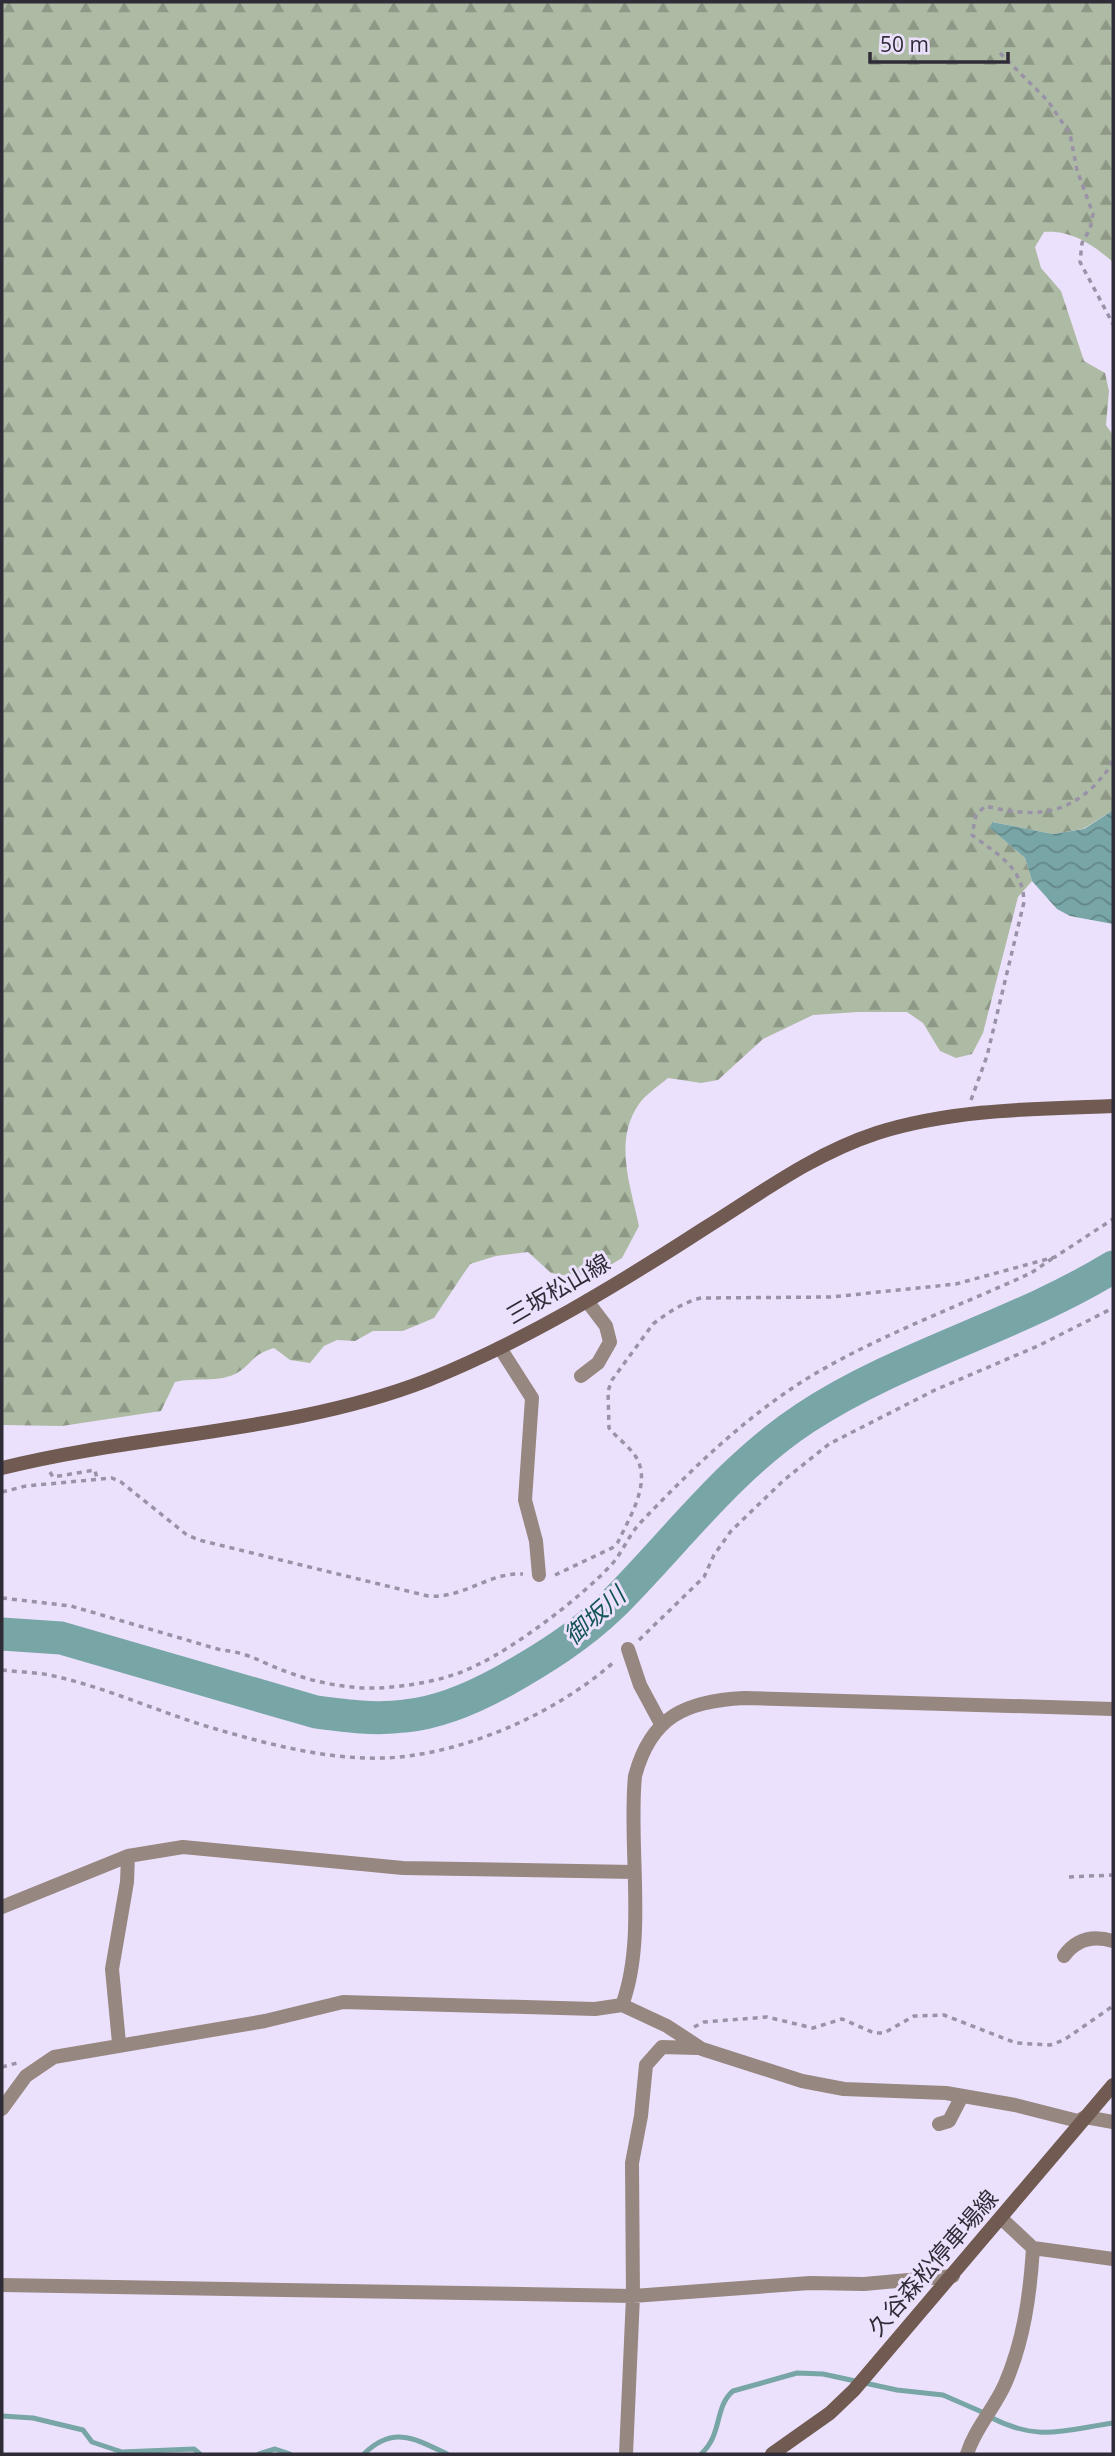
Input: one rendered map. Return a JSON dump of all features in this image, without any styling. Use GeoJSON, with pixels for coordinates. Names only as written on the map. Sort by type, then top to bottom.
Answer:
{"type":"FeatureCollection","features":[{"type":"Feature","properties":{"kind":"main road","name":"三坂松山線"},"geometry":{"type":"LineString","coordinates":[[2,1468],[122,1443],[335,1410],[428,1380],[500,1348],[587,1301],[779,1179],[830,1151],[876,1134],[968,1112],[1113,1106]]}},
{"type":"Feature","properties":{"kind":"main road","name":"久谷森松停車場線"},"geometry":{"type":"LineString","coordinates":[[772,2454],[830,2413],[854,2390],[1002,2219],[1113,2085]]}},
{"type":"Feature","properties":{"kind":"street"},"geometry":{"type":"LineString","coordinates":[[581,1376],[598,1363],[610,1342],[606,1326],[587,1301]]}},
{"type":"Feature","properties":{"kind":"street"},"geometry":{"type":"LineString","coordinates":[[500,1348],[532,1398],[525,1500],[536,1541],[539,1575]]}},
{"type":"Feature","properties":{"kind":"street"},"geometry":{"type":"LineString","coordinates":[[628,1649],[640,1685],[661,1724]]}},
{"type":"Feature","properties":{"kind":"street"},"geometry":{"type":"LineString","coordinates":[[622,2005],[629,1987],[632,1957],[635,1776],[641,1753],[661,1724],[693,1705],[744,1699],[1113,1709]]}},
{"type":"Feature","properties":{"kind":"street"},"geometry":{"type":"LineString","coordinates":[[2,1907],[128,1856],[184,1847],[403,1868],[634,1872]]}},
{"type":"Feature","properties":{"kind":"street"},"geometry":{"type":"LineString","coordinates":[[119,2043],[112,1969],[127,1882],[128,1856]]}},
{"type":"Feature","properties":{"kind":"street"},"geometry":{"type":"LineString","coordinates":[[1064,1956],[1071,1946],[1084,1940],[1113,1941]]}},
{"type":"Feature","properties":{"kind":"street"},"geometry":{"type":"LineString","coordinates":[[2,2109],[26,2076],[54,2057],[119,2043],[265,2021],[343,2002],[595,2009],[622,2005],[683,2036],[702,2049]]}},
{"type":"Feature","properties":{"kind":"street"},"geometry":{"type":"LineString","coordinates":[[626,2454],[633,2295],[632,2163],[642,2116],[646,2064],[662,2047],[702,2049],[802,2081],[844,2089],[887,2089],[962,2096],[1015,2105],[1078,2122],[1085,2117],[1113,2122]]}},
{"type":"Feature","properties":{"kind":"street"},"geometry":{"type":"LineString","coordinates":[[939,2124],[949,2120],[962,2096]]}},
{"type":"Feature","properties":{"kind":"street"},"geometry":{"type":"LineString","coordinates":[[1002,2219],[1033,2248],[1113,2259]]}},
{"type":"Feature","properties":{"kind":"street"},"geometry":{"type":"LineString","coordinates":[[967,2454],[972,2438],[1004,2385],[1023,2333],[1033,2248]]}},
{"type":"Feature","properties":{"kind":"street"},"geometry":{"type":"LineString","coordinates":[[2,2284],[633,2295],[810,2283],[864,2284],[953,2276]]}},
{"type":"Feature","properties":{"kind":"path"},"geometry":{"type":"LineString","coordinates":[[1000,53],[1048,101],[1070,134],[1077,170],[1093,214],[1090,229],[1082,243],[1080,262],[1113,324]]}},
{"type":"Feature","properties":{"kind":"path"},"geometry":{"type":"LineString","coordinates":[[968,1112],[974,1083],[987,1056],[1024,902],[1023,883],[1011,866],[972,835],[976,815],[985,806],[1020,814],[1054,812],[1079,800],[1109,770],[1113,759]]}},
{"type":"Feature","properties":{"kind":"path"},"geometry":{"type":"LineString","coordinates":[[2,1492],[26,1486],[112,1478],[121,1482],[187,1535],[199,1540],[428,1596],[457,1595],[505,1575],[558,1575],[612,1548],[618,1542],[642,1479],[635,1455],[609,1428],[608,1391],[653,1324],[662,1317],[701,1298],[831,1297],[956,1284],[1055,1257],[1113,1219]]}},
{"type":"Feature","properties":{"kind":"path"},"geometry":{"type":"LineString","coordinates":[[2,1670],[49,1675],[216,1729],[311,1752],[368,1758],[405,1757],[452,1747],[508,1728],[602,1673],[704,1577],[714,1555],[731,1531],[784,1480],[829,1444],[935,1390],[1040,1345],[1113,1308]]}},
{"type":"Feature","properties":{"kind":"path"},"geometry":{"type":"LineString","coordinates":[[1069,1877],[1113,1875]]}},
{"type":"Feature","properties":{"kind":"path"},"geometry":{"type":"LineString","coordinates":[[683,2036],[704,2022],[766,2017],[813,2028],[842,2019],[865,2031],[884,2033],[914,2017],[944,2015],[1001,2039],[1035,2046],[1050,2045],[1065,2040],[1113,2006]]}},
{"type":"Feature","properties":{"kind":"green space"},"geometry":{"type":"Polygon","coordinates":[[[2,2],[1113,2],[1113,262],[1090,245],[1064,233],[1044,232],[1035,247],[1041,268],[1061,291],[1084,361],[1105,373],[1109,391],[1106,425],[1113,435],[1112,811],[1083,829],[1053,834],[992,822],[990,828],[1025,858],[1032,881],[1018,897],[983,1033],[972,1054],[956,1058],[940,1051],[923,1023],[907,1012],[813,1015],[763,1039],[718,1080],[701,1083],[668,1078],[642,1100],[631,1118],[625,1149],[639,1226],[622,1258],[594,1275],[567,1276],[551,1273],[528,1252],[496,1256],[470,1264],[434,1318],[403,1331],[373,1331],[355,1341],[337,1340],[324,1346],[310,1363],[290,1360],[274,1348],[261,1353],[230,1376],[175,1382],[161,1411],[62,1426],[2,1425],[2,2]]]}},
{"type":"Feature","properties":{"kind":"water"},"geometry":{"type":"Polygon","coordinates":[[[1113,801],[1113,924],[1070,916],[1057,909],[1032,881],[1025,858],[990,828],[992,822],[1053,834],[1084,829],[1112,811],[1113,801]]]}},
{"type":"Feature","properties":{"kind":"waterway","name":"御坂川"},"geometry":{"type":"LineString","coordinates":[[2,1634],[61,1638],[316,1712],[383,1718],[444,1708],[504,1681],[587,1627],[636,1581],[727,1482],[805,1418],[880,1376],[1037,1307],[1113,1267]]}},
{"type":"Feature","properties":{"kind":"waterway"},"geometry":{"type":"LineString","coordinates":[[701,2454],[713,2438],[723,2405],[733,2391],[797,2373],[823,2374],[897,2390],[943,2395],[982,2412]]}},
{"type":"Feature","properties":{"kind":"waterway"},"geometry":{"type":"LineString","coordinates":[[2,2416],[33,2418],[83,2430],[92,2442],[122,2452],[194,2449],[200,2454]]}},
{"type":"Feature","properties":{"kind":"waterway"},"geometry":{"type":"LineString","coordinates":[[992,2418],[1024,2430],[1038,2432],[1066,2431],[1113,2423]]}},
{"type":"Feature","properties":{"kind":"waterway"},"geometry":{"type":"LineString","coordinates":[[364,2454],[375,2445],[395,2437],[415,2440],[447,2454]]}},
{"type":"Feature","properties":{"kind":"waterway"},"geometry":{"type":"LineString","coordinates":[[259,2454],[275,2449],[290,2454]]}}]}
